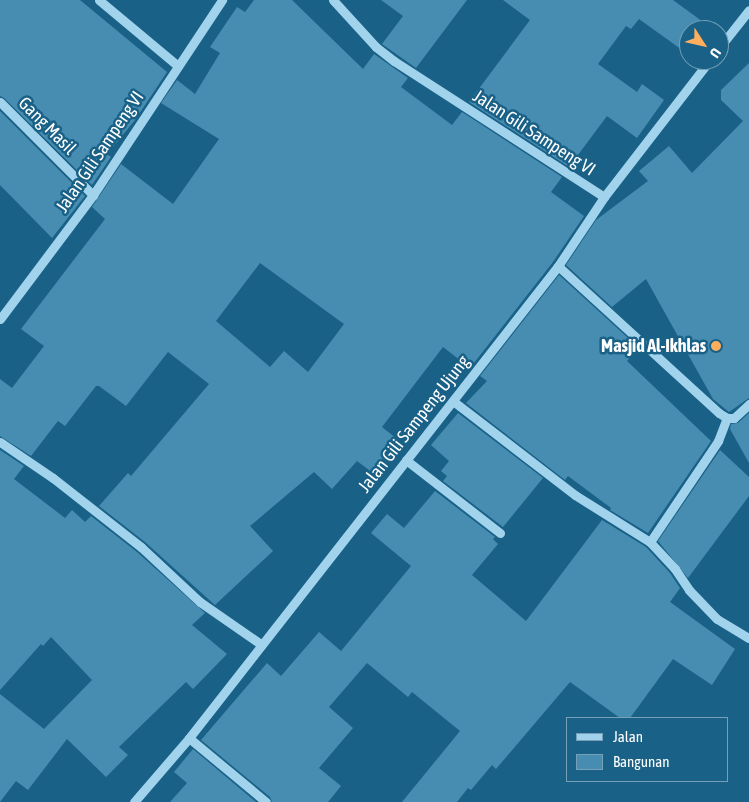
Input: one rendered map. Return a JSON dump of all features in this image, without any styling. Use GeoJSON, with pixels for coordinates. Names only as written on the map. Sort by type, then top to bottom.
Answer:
{"type":"FeatureCollection","features":[{"type":"Feature","properties":{"kind":"street"},"geometry":{"type":"LineString","coordinates":[[99,0],[178,66]]}},
{"type":"Feature","properties":{"kind":"street","name":"Jalan Gili Sampeng VI"},"geometry":{"type":"LineString","coordinates":[[0,319],[93,195],[222,0]]}},
{"type":"Feature","properties":{"kind":"street","name":"Jalan Gili Sampeng VI"},"geometry":{"type":"LineString","coordinates":[[333,0],[376,47],[394,61],[604,196]]}},
{"type":"Feature","properties":{"kind":"street"},"geometry":{"type":"LineString","coordinates":[[729,35],[749,10]]}},
{"type":"Feature","properties":{"kind":"street","name":"Jalan Gili Sampeng Ujung"},"geometry":{"type":"LineString","coordinates":[[134,802],[189,738],[558,266],[604,196],[702,70]]}},
{"type":"Feature","properties":{"kind":"street","name":"Gang Masil"},"geometry":{"type":"LineString","coordinates":[[0,102],[93,195]]}},
{"type":"Feature","properties":{"kind":"street"},"geometry":{"type":"LineString","coordinates":[[558,266],[727,418],[734,418],[749,404]]}},
{"type":"Feature","properties":{"kind":"street"},"geometry":{"type":"LineString","coordinates":[[453,401],[575,495],[650,542],[675,569],[689,590],[716,619],[749,638]]}},
{"type":"Feature","properties":{"kind":"street"},"geometry":{"type":"LineString","coordinates":[[650,542],[718,441],[727,418]]}},
{"type":"Feature","properties":{"kind":"street"},"geometry":{"type":"LineString","coordinates":[[0,442],[53,478],[141,547],[200,602],[262,645]]}},
{"type":"Feature","properties":{"kind":"street"},"geometry":{"type":"LineString","coordinates":[[406,460],[500,533]]}},
{"type":"Feature","properties":{"kind":"street"},"geometry":{"type":"LineString","coordinates":[[189,738],[266,802]]}},
{"type":"Feature","properties":{"kind":"building"},"geometry":{"type":"Polygon","coordinates":[[[0,0],[80,0],[167,72],[135,120],[107,154],[111,157],[92,185],[0,96],[0,0]]]}},
{"type":"Feature","properties":{"kind":"building"},"geometry":{"type":"Polygon","coordinates":[[[254,0],[292,0],[363,69],[374,54],[408,78],[401,87],[452,125],[462,112],[562,177],[551,192],[584,216],[553,262],[470,368],[443,347],[382,427],[402,443],[377,476],[357,461],[332,489],[314,472],[250,526],[273,551],[215,605],[145,542],[99,506],[128,473],[131,476],[209,384],[168,352],[126,406],[99,386],[96,386],[65,426],[58,421],[31,456],[0,436],[0,379],[12,388],[44,346],[21,329],[105,219],[92,207],[121,164],[173,204],[219,139],[161,103],[177,80],[195,94],[220,53],[210,47],[237,7],[245,12],[254,0]],[[260,263],[216,321],[270,367],[284,351],[308,372],[344,324],[260,263]]]}},
{"type":"Feature","properties":{"kind":"building"},"geometry":{"type":"Polygon","coordinates":[[[381,0],[467,0],[416,68],[382,44],[403,16],[381,0]]]}},
{"type":"Feature","properties":{"kind":"building"},"geometry":{"type":"Polygon","coordinates":[[[503,0],[673,0],[700,20],[679,20],[679,48],[639,19],[631,29],[626,26],[598,64],[637,92],[642,84],[664,100],[637,138],[607,116],[569,167],[469,102],[530,20],[503,0]]]}},
{"type":"Feature","properties":{"kind":"building"},"geometry":{"type":"Polygon","coordinates":[[[749,63],[749,398],[729,412],[713,399],[646,279],[612,307],[566,265],[596,220],[648,181],[639,171],[669,146],[692,173],[743,121],[721,100],[721,90],[749,63]]]}},
{"type":"Feature","properties":{"kind":"building"},"geometry":{"type":"Polygon","coordinates":[[[0,111],[85,196],[52,238],[0,185],[0,111]]]}},
{"type":"Feature","properties":{"kind":"building"},"geometry":{"type":"Polygon","coordinates":[[[559,275],[639,348],[627,361],[711,441],[648,533],[610,510],[611,508],[568,476],[565,480],[466,403],[487,381],[480,376],[559,275]]]}},
{"type":"Feature","properties":{"kind":"building"},"geometry":{"type":"Polygon","coordinates":[[[458,413],[543,478],[503,527],[443,481],[447,476],[441,471],[449,461],[431,445],[458,413]]]}},
{"type":"Feature","properties":{"kind":"building"},"geometry":{"type":"Polygon","coordinates":[[[749,413],[749,463],[730,429],[731,424],[738,423],[749,413]]]}},
{"type":"Feature","properties":{"kind":"building"},"geometry":{"type":"Polygon","coordinates":[[[0,450],[24,466],[14,479],[65,518],[72,510],[85,522],[91,516],[137,552],[205,613],[192,625],[227,654],[193,689],[186,682],[119,747],[128,755],[106,777],[67,739],[28,790],[16,781],[0,802],[0,694],[44,729],[92,680],[51,637],[43,646],[41,644],[0,690],[0,450]]]}},
{"type":"Feature","properties":{"kind":"building"},"geometry":{"type":"Polygon","coordinates":[[[720,450],[749,477],[749,496],[688,578],[658,541],[720,450]]]}},
{"type":"Feature","properties":{"kind":"building"},"geometry":{"type":"Polygon","coordinates":[[[435,491],[495,537],[493,539],[498,544],[472,575],[526,621],[602,520],[646,547],[670,573],[680,588],[670,602],[735,649],[712,685],[673,659],[631,717],[619,717],[570,682],[496,769],[492,765],[471,790],[468,788],[457,802],[402,802],[460,731],[412,692],[408,697],[367,663],[329,707],[353,728],[319,768],[341,786],[328,802],[272,802],[270,797],[201,740],[267,663],[281,676],[319,632],[341,651],[411,566],[371,533],[387,514],[404,528],[435,491]]]}},
{"type":"Feature","properties":{"kind":"building"},"geometry":{"type":"Polygon","coordinates":[[[193,749],[256,802],[170,802],[187,783],[174,772],[193,749]]]}},
{"type":"Feature","properties":{"kind":"place","name":"Masjid Al-Ikhlas"},"geometry":{"type":"Point","coordinates":[716,346]}}]}
